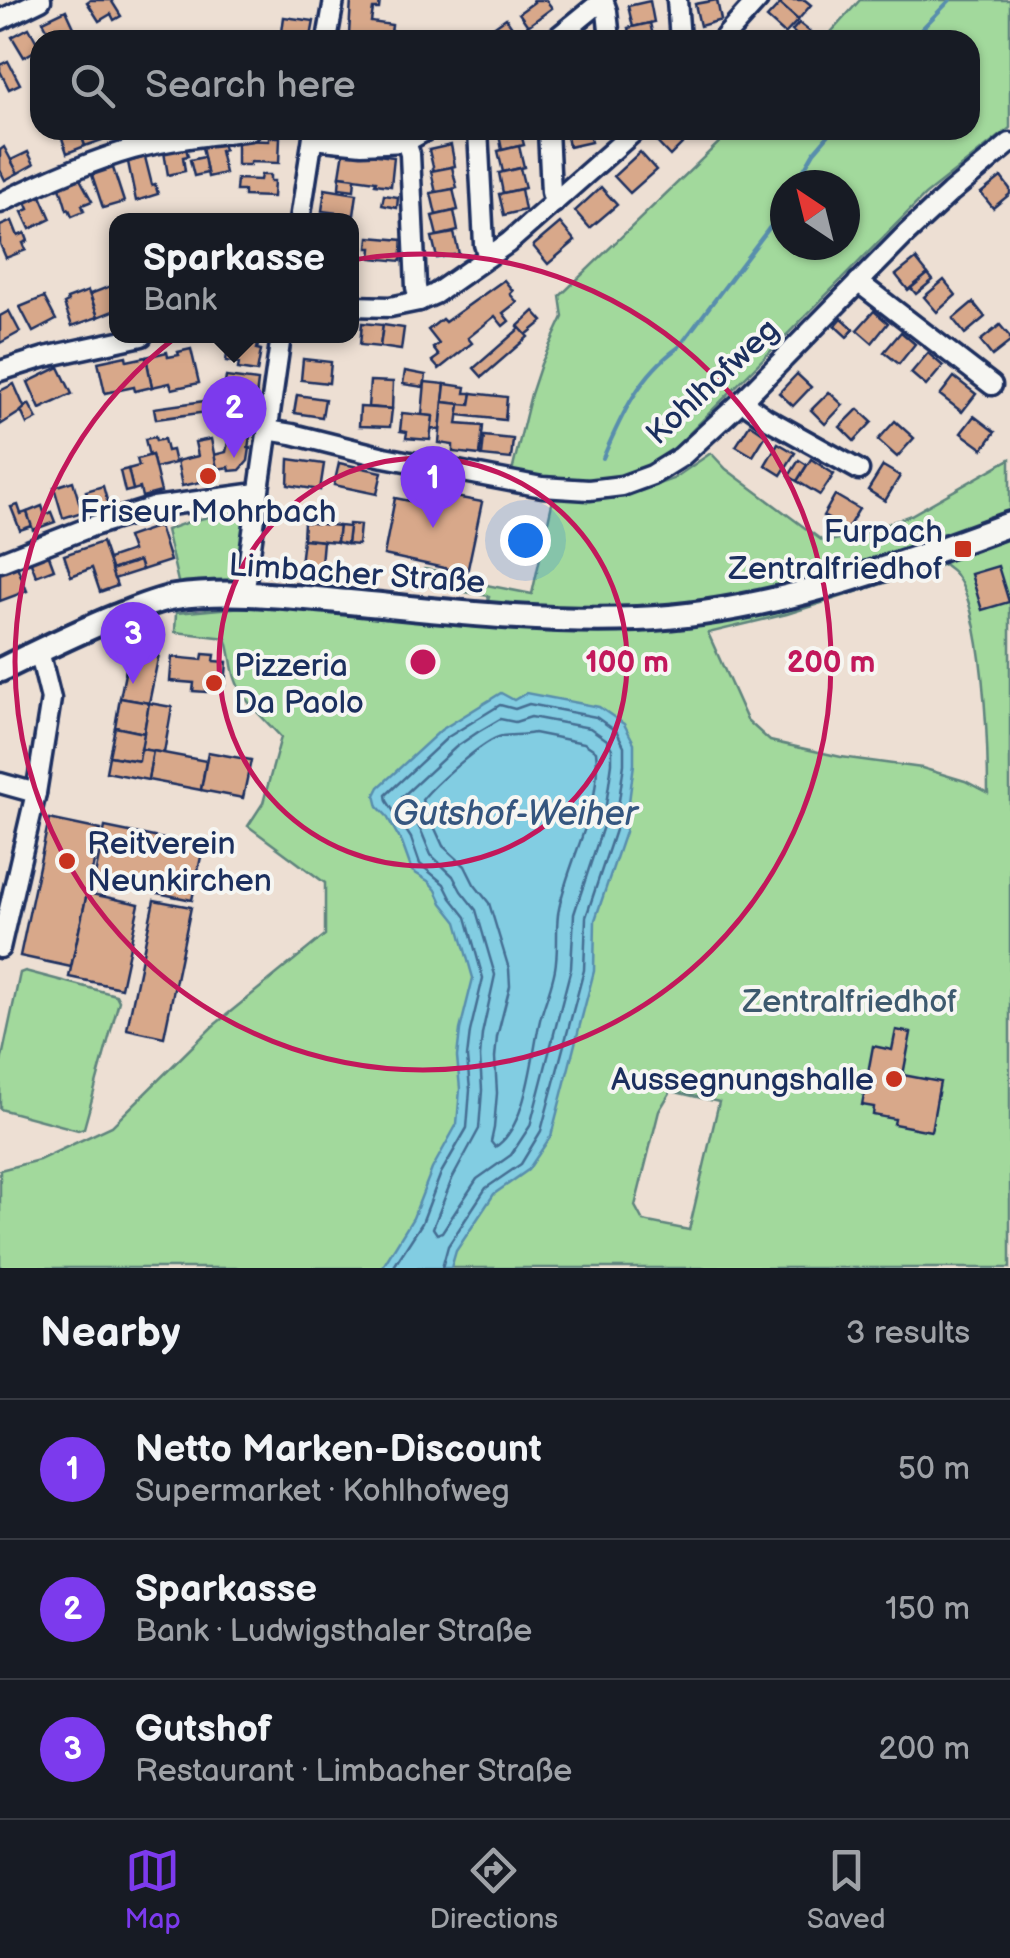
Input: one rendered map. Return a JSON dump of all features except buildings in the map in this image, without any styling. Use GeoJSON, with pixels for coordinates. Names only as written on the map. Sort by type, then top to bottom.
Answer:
{"type":"FeatureCollection","features":[{"type":"Feature","properties":{"kind":"main road","name":"Limbacher Straße"},"geometry":{"type":"LineString","coordinates":[[0,670],[85,629],[160,600],[244,595],[564,620],[680,616],[778,600],[1010,524]]}},
{"type":"Feature","properties":{"kind":"street"},"geometry":{"type":"LineString","coordinates":[[0,20],[41,0]]}},
{"type":"Feature","properties":{"kind":"street"},"geometry":{"type":"LineString","coordinates":[[330,30],[334,0]]}},
{"type":"Feature","properties":{"kind":"street"},"geometry":{"type":"LineString","coordinates":[[566,30],[603,0],[609,30]]}},
{"type":"Feature","properties":{"kind":"street"},"geometry":{"type":"LineString","coordinates":[[677,0],[679,30]]}},
{"type":"Feature","properties":{"kind":"street"},"geometry":{"type":"LineString","coordinates":[[730,30],[751,4]]}},
{"type":"Feature","properties":{"kind":"street"},"geometry":{"type":"LineString","coordinates":[[0,202],[83,166],[176,140]]}},
{"type":"Feature","properties":{"kind":"street"},"geometry":{"type":"LineString","coordinates":[[301,213],[312,140]]}},
{"type":"Feature","properties":{"kind":"street"},"geometry":{"type":"LineString","coordinates":[[342,140],[362,144],[409,140]]}},
{"type":"Feature","properties":{"kind":"street"},"geometry":{"type":"LineString","coordinates":[[479,140],[488,257]]}},
{"type":"Feature","properties":{"kind":"street"},"geometry":{"type":"LineString","coordinates":[[548,140],[554,203]]}},
{"type":"Feature","properties":{"kind":"street"},"geometry":{"type":"LineString","coordinates":[[359,306],[390,307],[436,294],[554,203],[616,140]]}},
{"type":"Feature","properties":{"kind":"street"},"geometry":{"type":"LineString","coordinates":[[406,142],[410,154],[419,301]]}},
{"type":"Feature","properties":{"kind":"street","name":"Kohlhofweg"},"geometry":{"type":"LineString","coordinates":[[266,430],[542,487],[589,490],[622,486],[652,475],[681,458],[742,401],[921,220],[1006,154]]}},
{"type":"Feature","properties":{"kind":"street"},"geometry":{"type":"LineString","coordinates":[[858,282],[992,384]]}},
{"type":"Feature","properties":{"kind":"street"},"geometry":{"type":"LineString","coordinates":[[0,371],[110,343]]}},
{"type":"Feature","properties":{"kind":"street"},"geometry":{"type":"LineString","coordinates":[[244,595],[280,343]]}},
{"type":"Feature","properties":{"kind":"street"},"geometry":{"type":"LineString","coordinates":[[742,401],[858,470]]}},
{"type":"Feature","properties":{"kind":"street"},"geometry":{"type":"LineString","coordinates":[[0,562],[154,507],[258,493]]}},
{"type":"Feature","properties":{"kind":"street"},"geometry":{"type":"LineString","coordinates":[[0,948],[36,793],[51,699],[38,651]]}},
{"type":"Feature","properties":{"kind":"street"},"geometry":{"type":"LineString","coordinates":[[0,782],[36,793]]}},
{"type":"Feature","properties":{"kind":"green space"},"geometry":{"type":"Polygon","coordinates":[[[860,0],[1010,0],[1010,128],[925,195],[676,447],[645,471],[596,484],[511,476],[531,394],[563,317],[560,296],[722,140],[980,140],[980,30],[833,30],[860,0]]]}},
{"type":"Feature","properties":{"kind":"green space","name":"Zentralfriedhof"},"geometry":{"type":"Polygon","coordinates":[[[711,453],[726,469],[824,542],[855,536],[911,515],[1010,459],[1010,1268],[0,1268],[0,1170],[39,1160],[112,1126],[213,1026],[325,935],[325,883],[248,826],[263,803],[281,737],[238,686],[226,638],[175,632],[176,613],[265,605],[484,627],[489,596],[424,585],[418,578],[424,569],[477,576],[476,583],[532,594],[553,499],[622,497],[673,479],[711,453]],[[944,564],[787,614],[708,633],[747,720],[770,741],[841,757],[922,768],[965,781],[988,793],[982,680],[973,618],[956,575],[944,564]],[[671,1091],[659,1111],[635,1206],[643,1221],[689,1230],[719,1102],[671,1091]]]}},
{"type":"Feature","properties":{"kind":"green space"},"geometry":{"type":"Polygon","coordinates":[[[250,498],[234,584],[179,586],[166,530],[213,516],[212,504],[250,498]]]}},
{"type":"Feature","properties":{"kind":"green space"},"geometry":{"type":"Polygon","coordinates":[[[25,971],[116,995],[119,1001],[84,1128],[78,1130],[0,1109],[0,1067],[20,973],[25,971]]]}},
{"type":"Feature","properties":{"kind":"water","name":"Gutshof-Weiher"},"geometry":{"type":"Polygon","coordinates":[[[501,693],[514,700],[526,693],[599,707],[624,724],[634,743],[625,832],[595,920],[594,971],[551,1136],[528,1170],[494,1194],[456,1251],[451,1268],[382,1268],[413,1218],[432,1169],[457,1124],[457,1057],[473,978],[457,922],[436,890],[412,871],[402,843],[378,807],[375,795],[441,730],[501,693]]]}},
{"type":"Feature","properties":{"kind":"waterway"},"geometry":{"type":"LineString","coordinates":[[921,30],[950,0]]}},
{"type":"Feature","properties":{"kind":"waterway"},"geometry":{"type":"LineString","coordinates":[[804,170],[824,140]]}},
{"type":"Feature","properties":{"kind":"waterway"},"geometry":{"type":"LineString","coordinates":[[603,458],[643,383],[679,347],[770,227]]}},
{"type":"Feature","properties":{"kind":"place","name":"Sparkasse"},"geometry":{"type":"Point","coordinates":[234,458]}},
{"type":"Feature","properties":{"kind":"place","name":"Friseur Mohrbach"},"geometry":{"type":"Point","coordinates":[208,476]}},
{"type":"Feature","properties":{"kind":"place","name":"Netto Marken-Discount"},"geometry":{"type":"Point","coordinates":[433,528]}},
{"type":"Feature","properties":{"kind":"place","name":"Furpach Zentralfriedhof"},"geometry":{"type":"Point","coordinates":[963,549]}},
{"type":"Feature","properties":{"kind":"place","name":"Pizzeria Da Paolo"},"geometry":{"type":"Point","coordinates":[214,683]}},
{"type":"Feature","properties":{"kind":"place","name":"Gutshof"},"geometry":{"type":"Point","coordinates":[133,684]}},
{"type":"Feature","properties":{"kind":"place","name":"Reitverein Neunkirchen"},"geometry":{"type":"Point","coordinates":[67,861]}},
{"type":"Feature","properties":{"kind":"place","name":"Aussegnungshalle"},"geometry":{"type":"Point","coordinates":[894,1079]}}]}
